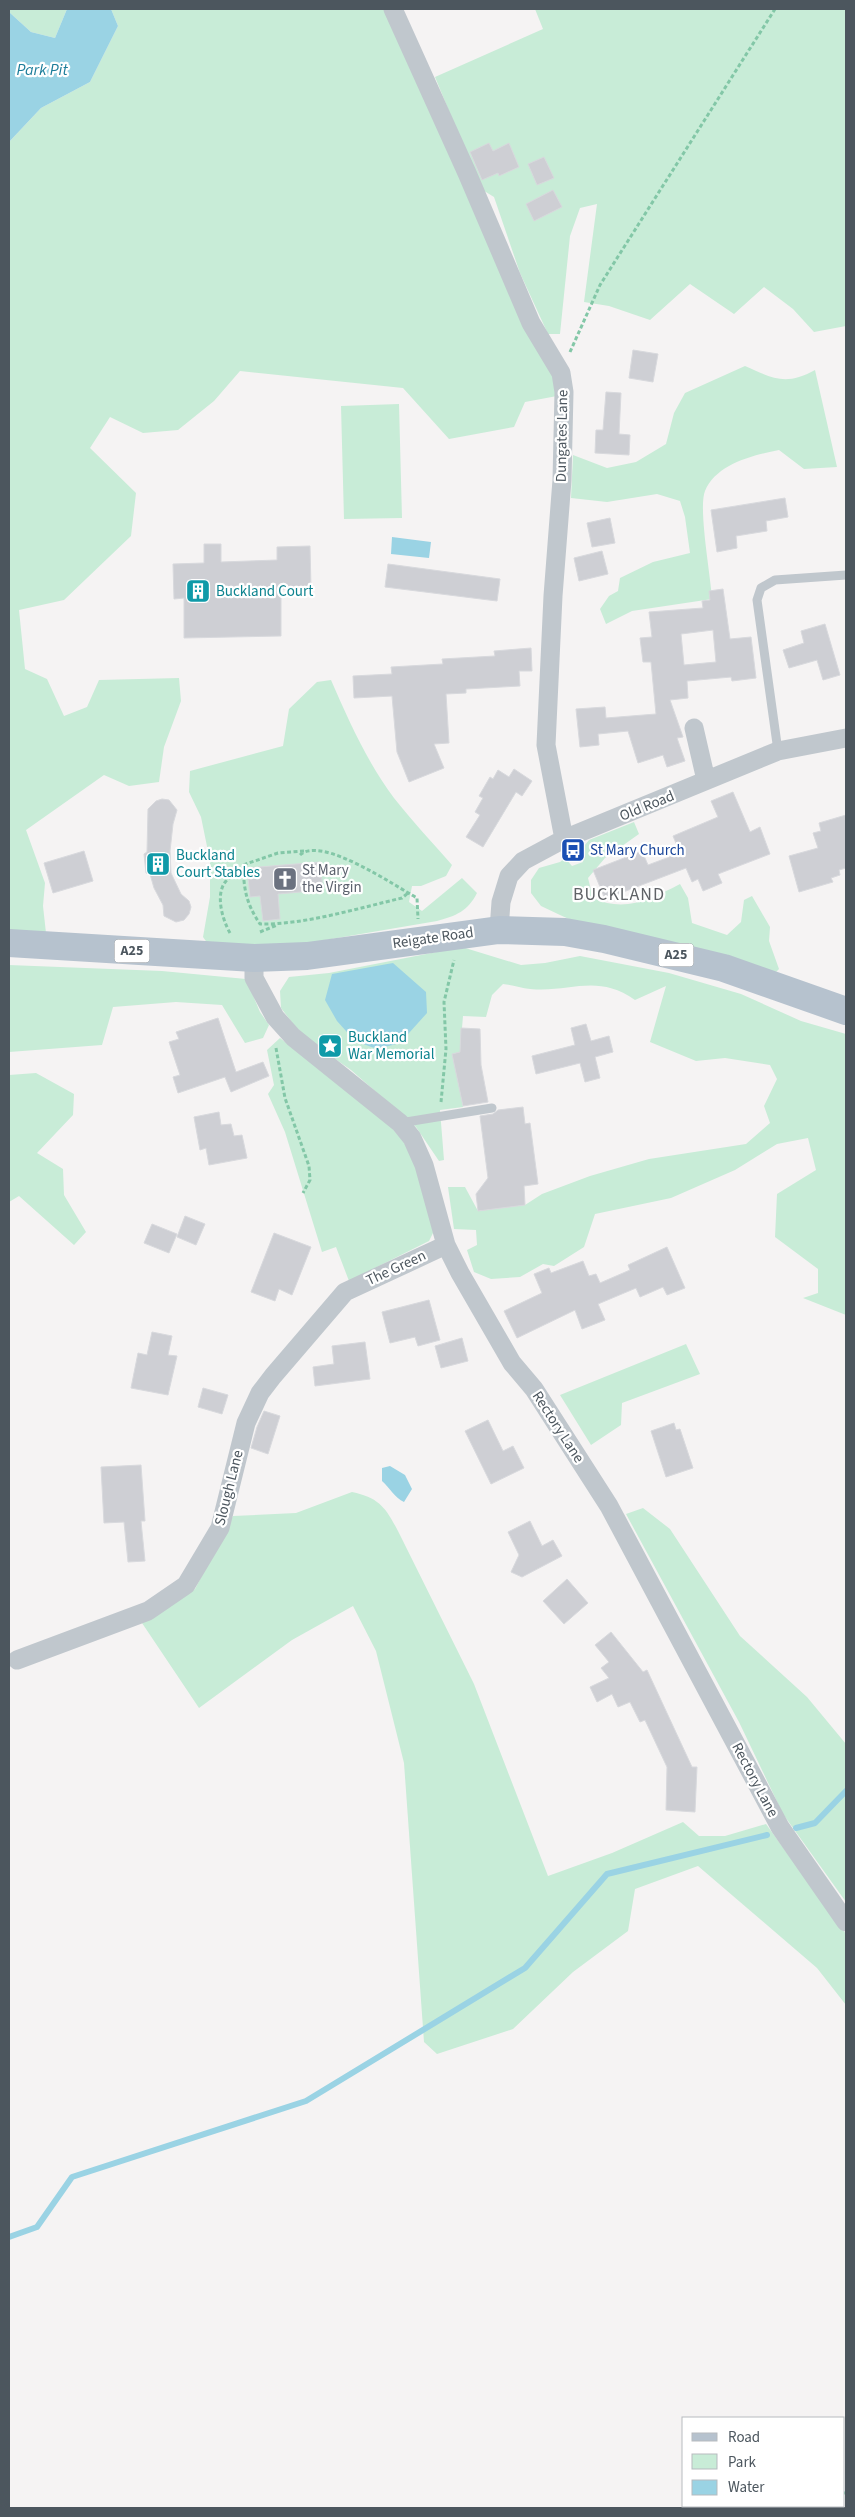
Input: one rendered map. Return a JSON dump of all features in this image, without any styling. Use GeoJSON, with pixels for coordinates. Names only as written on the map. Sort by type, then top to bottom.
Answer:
{"type":"FeatureCollection","features":[{"type":"Feature","properties":{"kind":"main road","name":"Reigate Road"},"geometry":{"type":"LineString","coordinates":[[9,943],[255,945],[307,956],[458,934],[499,930],[564,932],[662,952],[724,968],[846,1011]]}},
{"type":"Feature","properties":{"kind":"street","name":"Dungates Lane"},"geometry":{"type":"LineString","coordinates":[[393,9],[467,173],[531,323],[561,373],[564,392],[562,480],[553,596],[546,745],[564,840]]}},
{"type":"Feature","properties":{"kind":"street"},"geometry":{"type":"LineString","coordinates":[[694,728],[706,780]]}},
{"type":"Feature","properties":{"kind":"street","name":"Old Road"},"geometry":{"type":"LineString","coordinates":[[499,930],[501,902],[509,876],[523,861],[564,840],[778,751],[846,738]]}},
{"type":"Feature","properties":{"kind":"street","name":"Rectory Lane"},"geometry":{"type":"LineString","coordinates":[[255,945],[254,978],[275,1018],[293,1037],[400,1123],[412,1138],[424,1165],[446,1245],[460,1273],[512,1362],[534,1389],[610,1506],[780,1827],[846,1922]]}},
{"type":"Feature","properties":{"kind":"street","name":"The Green"},"geometry":{"type":"LineString","coordinates":[[346,1292],[446,1245]]}},
{"type":"Feature","properties":{"kind":"street","name":"Slough Lane"},"geometry":{"type":"LineString","coordinates":[[17,1660],[148,1611],[186,1585],[220,1528],[246,1423],[260,1393],[293,1350],[346,1292]]}},
{"type":"Feature","properties":{"kind":"lane"},"geometry":{"type":"LineString","coordinates":[[778,751],[756,600],[761,588],[775,580],[846,575]]}},
{"type":"Feature","properties":{"kind":"lane"},"geometry":{"type":"LineString","coordinates":[[400,1123],[492,1108]]}},
{"type":"Feature","properties":{"kind":"path"},"geometry":{"type":"LineString","coordinates":[[561,373],[600,285],[774,9]]}},
{"type":"Feature","properties":{"kind":"path"},"geometry":{"type":"LineString","coordinates":[[408,893],[402,898],[285,922],[260,924],[249,907],[244,889],[243,865],[278,853],[316,849],[349,860],[417,898],[418,940]]}},
{"type":"Feature","properties":{"kind":"path"},"geometry":{"type":"LineString","coordinates":[[300,855],[304,851]]}},
{"type":"Feature","properties":{"kind":"path"},"geometry":{"type":"LineString","coordinates":[[231,934],[225,924],[220,904],[223,885],[229,877],[243,874]]}},
{"type":"Feature","properties":{"kind":"path"},"geometry":{"type":"LineString","coordinates":[[255,945],[285,922]]}},
{"type":"Feature","properties":{"kind":"path"},"geometry":{"type":"LineString","coordinates":[[438,1117],[446,1050],[444,1002],[458,934]]}},
{"type":"Feature","properties":{"kind":"path"},"geometry":{"type":"LineString","coordinates":[[275,1018],[274,1035],[285,1098],[308,1166],[310,1180],[303,1193]]}},
{"type":"Feature","properties":{"kind":"green space"},"geometry":{"type":"Polygon","coordinates":[[[9,9],[67,9],[55,38],[31,32],[9,12],[9,9]]]}},
{"type":"Feature","properties":{"kind":"green space"},"geometry":{"type":"Polygon","coordinates":[[[111,9],[384,9],[554,372],[557,396],[525,402],[514,427],[449,439],[403,388],[240,371],[214,401],[178,430],[143,433],[110,417],[90,448],[136,493],[131,536],[64,600],[19,610],[25,669],[47,679],[64,716],[87,707],[99,680],[179,678],[181,701],[164,747],[159,782],[129,786],[104,775],[26,830],[45,883],[43,906],[46,933],[9,930],[9,142],[41,108],[90,82],[118,26],[111,9]]]}},
{"type":"Feature","properties":{"kind":"green space"},"geometry":{"type":"Polygon","coordinates":[[[535,9],[846,9],[846,326],[814,332],[793,309],[764,287],[734,314],[690,284],[650,320],[609,306],[584,302],[597,204],[580,208],[570,236],[560,334],[548,334],[520,273],[494,197],[481,189],[435,77],[543,29],[535,9]]]}},
{"type":"Feature","properties":{"kind":"green space"},"geometry":{"type":"Polygon","coordinates":[[[745,366],[780,379],[796,378],[815,370],[837,467],[804,469],[779,450],[747,458],[726,467],[710,482],[703,500],[712,599],[632,611],[606,624],[600,609],[609,596],[618,591],[620,578],[653,562],[690,553],[685,517],[680,501],[657,494],[607,502],[571,498],[573,455],[607,468],[636,462],[666,444],[674,413],[685,393],[745,366]]]}},
{"type":"Feature","properties":{"kind":"green space"},"geometry":{"type":"Polygon","coordinates":[[[399,404],[402,518],[344,519],[341,406],[399,404]]]}},
{"type":"Feature","properties":{"kind":"green space"},"geometry":{"type":"Polygon","coordinates":[[[331,680],[359,741],[384,784],[408,815],[452,865],[446,876],[421,886],[412,886],[409,902],[422,911],[462,878],[477,893],[470,904],[461,912],[437,921],[302,944],[249,946],[208,944],[203,937],[210,897],[210,861],[201,817],[189,792],[190,771],[283,746],[289,709],[317,682],[331,680]]]}},
{"type":"Feature","properties":{"kind":"green space"},"geometry":{"type":"Polygon","coordinates":[[[634,822],[639,834],[605,858],[588,878],[593,898],[616,904],[627,904],[659,895],[680,884],[688,898],[692,923],[727,935],[741,922],[744,900],[752,896],[770,927],[769,941],[779,969],[776,972],[580,924],[541,906],[531,893],[531,880],[539,868],[560,862],[565,858],[572,866],[583,862],[580,851],[589,840],[634,822]]]}},
{"type":"Feature","properties":{"kind":"green space"},"geometry":{"type":"Polygon","coordinates":[[[462,947],[521,965],[545,963],[580,956],[669,973],[741,994],[801,1021],[846,1034],[846,1315],[803,1298],[818,1293],[818,1269],[775,1237],[777,1194],[816,1170],[808,1138],[777,1144],[735,1170],[671,1198],[595,1214],[584,1247],[554,1266],[543,1264],[520,1277],[491,1279],[474,1272],[467,1250],[477,1245],[476,1230],[454,1229],[448,1187],[465,1187],[478,1211],[525,1205],[542,1194],[590,1176],[649,1159],[746,1144],[770,1123],[764,1106],[777,1079],[770,1065],[725,1058],[696,1061],[650,1042],[666,986],[635,1000],[608,987],[583,986],[545,990],[503,984],[492,995],[486,1017],[463,1016],[460,1052],[453,1054],[463,1107],[440,1110],[444,1160],[439,1161],[416,1127],[351,1070],[311,1042],[294,1025],[281,1008],[280,991],[289,977],[329,973],[462,947]]]}},
{"type":"Feature","properties":{"kind":"green space"},"geometry":{"type":"Polygon","coordinates":[[[9,965],[162,971],[246,979],[260,1012],[269,1025],[263,1038],[245,1043],[222,1005],[176,1002],[113,1007],[102,1045],[9,1052],[9,965]]]}},
{"type":"Feature","properties":{"kind":"green space"},"geometry":{"type":"Polygon","coordinates":[[[280,1038],[389,1125],[400,1137],[415,1161],[424,1186],[435,1229],[429,1241],[349,1281],[336,1247],[322,1252],[285,1132],[268,1094],[274,1085],[267,1050],[280,1038]]]}},
{"type":"Feature","properties":{"kind":"green space"},"geometry":{"type":"Polygon","coordinates":[[[36,1073],[74,1094],[73,1115],[37,1153],[63,1169],[64,1195],[86,1232],[74,1245],[19,1196],[9,1202],[9,1075],[36,1073]]]}},
{"type":"Feature","properties":{"kind":"green space"},"geometry":{"type":"Polygon","coordinates":[[[686,1344],[700,1374],[622,1403],[621,1425],[591,1445],[560,1395],[686,1344]]]}},
{"type":"Feature","properties":{"kind":"green space"},"geometry":{"type":"Polygon","coordinates":[[[352,1492],[369,1497],[381,1505],[399,1533],[474,1684],[548,1876],[612,1853],[683,1822],[699,1836],[725,1836],[766,1824],[846,1934],[846,2005],[817,1968],[698,1866],[635,1889],[628,1931],[573,1972],[513,2029],[437,2054],[424,2042],[404,1763],[376,1651],[353,1606],[292,1640],[199,1708],[142,1623],[195,1589],[233,1516],[296,1513],[352,1492]]]}},
{"type":"Feature","properties":{"kind":"green space"},"geometry":{"type":"Polygon","coordinates":[[[643,1508],[670,1529],[740,1636],[807,1697],[846,1744],[846,1902],[783,1814],[739,1722],[626,1514],[643,1508]]]}},
{"type":"Feature","properties":{"kind":"water","name":"Park Pit"},"geometry":{"type":"Polygon","coordinates":[[[67,9],[111,9],[118,26],[90,82],[41,108],[9,142],[9,12],[31,32],[55,38],[67,9]]]}},
{"type":"Feature","properties":{"kind":"water"},"geometry":{"type":"Polygon","coordinates":[[[392,537],[431,542],[429,558],[391,554],[392,537]]]}},
{"type":"Feature","properties":{"kind":"water"},"geometry":{"type":"Polygon","coordinates":[[[393,963],[426,992],[427,1013],[400,1043],[377,1049],[355,1041],[337,1021],[325,1000],[332,974],[393,963]]]}},
{"type":"Feature","properties":{"kind":"water"},"geometry":{"type":"Polygon","coordinates":[[[390,1466],[405,1475],[412,1489],[404,1502],[382,1481],[382,1468],[390,1466]]]}},
{"type":"Feature","properties":{"kind":"building"},"geometry":{"type":"Polygon","coordinates":[[[489,143],[493,151],[509,143],[519,167],[499,176],[498,173],[482,180],[470,152],[489,143]]]}},
{"type":"Feature","properties":{"kind":"building"},"geometry":{"type":"Polygon","coordinates":[[[544,157],[554,178],[537,185],[528,164],[544,157]]]}},
{"type":"Feature","properties":{"kind":"building"},"geometry":{"type":"Polygon","coordinates":[[[553,190],[562,207],[534,221],[526,204],[553,190]]]}},
{"type":"Feature","properties":{"kind":"building"},"geometry":{"type":"Polygon","coordinates":[[[633,350],[658,354],[653,382],[629,378],[633,350]]]}},
{"type":"Feature","properties":{"kind":"building"},"geometry":{"type":"Polygon","coordinates":[[[606,392],[621,393],[619,434],[630,435],[629,455],[595,453],[596,430],[603,430],[606,392]]]}},
{"type":"Feature","properties":{"kind":"building"},"geometry":{"type":"Polygon","coordinates":[[[785,498],[788,517],[766,521],[767,531],[736,536],[737,548],[717,552],[711,510],[785,498]]]}},
{"type":"Feature","properties":{"kind":"building"},"geometry":{"type":"Polygon","coordinates":[[[610,518],[615,543],[592,547],[587,523],[610,518]]]}},
{"type":"Feature","properties":{"kind":"building","name":"Buckland Court"},"geometry":{"type":"Polygon","coordinates":[[[204,544],[221,544],[221,562],[277,560],[277,547],[310,546],[311,589],[281,589],[281,636],[184,638],[184,598],[174,599],[173,564],[204,563],[204,544]]]}},
{"type":"Feature","properties":{"kind":"building"},"geometry":{"type":"Polygon","coordinates":[[[602,551],[608,574],[579,581],[574,558],[602,551]]]}},
{"type":"Feature","properties":{"kind":"building"},"geometry":{"type":"Polygon","coordinates":[[[388,564],[500,579],[497,601],[385,587],[388,564]]]}},
{"type":"Feature","properties":{"kind":"building"},"geometry":{"type":"Polygon","coordinates":[[[723,589],[730,639],[751,637],[756,678],[732,681],[731,677],[687,681],[688,698],[670,700],[683,737],[677,738],[685,761],[667,767],[663,755],[638,763],[628,731],[598,734],[599,745],[580,747],[576,709],[605,707],[606,718],[656,714],[651,662],[643,662],[640,638],[652,637],[649,612],[703,608],[702,601],[710,600],[709,591],[723,589]],[[713,630],[681,634],[684,665],[716,662],[713,630]]]}},
{"type":"Feature","properties":{"kind":"building"},"geometry":{"type":"Polygon","coordinates":[[[825,624],[840,675],[823,680],[817,660],[789,668],[783,650],[804,643],[801,631],[825,624]]]}},
{"type":"Feature","properties":{"kind":"building"},"geometry":{"type":"Polygon","coordinates":[[[531,648],[532,671],[519,671],[520,686],[466,689],[466,693],[446,694],[449,743],[434,744],[444,768],[409,782],[397,752],[392,696],[354,698],[353,676],[392,674],[391,667],[443,664],[442,659],[495,656],[494,651],[531,648]]]}},
{"type":"Feature","properties":{"kind":"building"},"geometry":{"type":"Polygon","coordinates":[[[514,769],[532,781],[522,796],[516,792],[483,847],[466,837],[480,815],[475,812],[483,798],[479,796],[490,777],[493,779],[498,770],[509,777],[514,769]]]}},
{"type":"Feature","properties":{"kind":"building"},"geometry":{"type":"Polygon","coordinates":[[[733,792],[750,832],[760,827],[770,854],[718,874],[722,883],[703,891],[698,879],[692,882],[686,868],[605,899],[593,870],[642,851],[648,865],[680,853],[673,836],[718,817],[711,801],[733,792]]]}},
{"type":"Feature","properties":{"kind":"building","name":"Buckland Court Stables"},"geometry":{"type":"Polygon","coordinates":[[[162,799],[169,800],[177,810],[173,824],[170,851],[171,873],[181,894],[189,901],[191,907],[189,914],[184,920],[176,922],[164,916],[163,905],[154,888],[150,874],[146,873],[144,854],[147,852],[148,809],[156,801],[162,799]]]}},
{"type":"Feature","properties":{"kind":"building"},"geometry":{"type":"Polygon","coordinates":[[[846,815],[846,868],[839,870],[840,875],[831,878],[833,882],[799,892],[789,856],[818,848],[813,833],[821,831],[819,823],[846,815]]]}},
{"type":"Feature","properties":{"kind":"building"},"geometry":{"type":"Polygon","coordinates":[[[84,851],[93,881],[53,893],[44,863],[84,851]]]}},
{"type":"Feature","properties":{"kind":"building","name":"St Mary the Virgin"},"geometry":{"type":"Polygon","coordinates":[[[320,862],[323,890],[278,894],[280,919],[263,921],[260,896],[250,897],[247,868],[320,862]]]}},
{"type":"Feature","properties":{"kind":"building"},"geometry":{"type":"Polygon","coordinates":[[[218,1018],[236,1072],[263,1062],[269,1076],[231,1092],[225,1077],[178,1093],[173,1077],[180,1075],[169,1042],[179,1039],[176,1032],[218,1018]]]}},
{"type":"Feature","properties":{"kind":"building"},"geometry":{"type":"Polygon","coordinates":[[[586,1024],[591,1041],[609,1036],[613,1052],[595,1057],[600,1078],[585,1082],[580,1063],[536,1074],[532,1056],[575,1045],[571,1028],[586,1024]]]}},
{"type":"Feature","properties":{"kind":"building"},"geometry":{"type":"Polygon","coordinates":[[[461,1028],[480,1029],[481,1065],[488,1102],[463,1106],[452,1054],[460,1052],[461,1028]]]}},
{"type":"Feature","properties":{"kind":"building"},"geometry":{"type":"Polygon","coordinates":[[[523,1107],[525,1124],[530,1123],[538,1184],[524,1186],[525,1205],[478,1211],[476,1194],[488,1178],[480,1116],[493,1114],[498,1110],[523,1107]]]}},
{"type":"Feature","properties":{"kind":"building"},"geometry":{"type":"Polygon","coordinates":[[[219,1112],[221,1125],[231,1124],[234,1136],[242,1135],[247,1158],[209,1165],[206,1148],[200,1150],[194,1117],[219,1112]]]}},
{"type":"Feature","properties":{"kind":"building"},"geometry":{"type":"Polygon","coordinates":[[[185,1216],[205,1224],[196,1245],[177,1237],[185,1216]]]}},
{"type":"Feature","properties":{"kind":"building"},"geometry":{"type":"Polygon","coordinates":[[[152,1224],[177,1234],[169,1253],[144,1243],[152,1224]]]}},
{"type":"Feature","properties":{"kind":"building"},"geometry":{"type":"Polygon","coordinates":[[[274,1233],[311,1247],[292,1295],[279,1289],[275,1301],[251,1292],[274,1233]]]}},
{"type":"Feature","properties":{"kind":"building"},"geometry":{"type":"Polygon","coordinates":[[[667,1247],[685,1288],[667,1295],[663,1287],[640,1297],[636,1288],[598,1304],[605,1320],[582,1329],[575,1310],[517,1338],[504,1311],[542,1293],[534,1274],[549,1268],[551,1273],[583,1261],[589,1276],[596,1274],[600,1283],[630,1270],[628,1265],[667,1247]]]}},
{"type":"Feature","properties":{"kind":"building"},"geometry":{"type":"Polygon","coordinates":[[[429,1300],[440,1340],[418,1346],[415,1337],[390,1343],[382,1312],[429,1300]]]}},
{"type":"Feature","properties":{"kind":"building"},"geometry":{"type":"Polygon","coordinates":[[[152,1332],[172,1336],[168,1355],[177,1356],[168,1395],[131,1388],[138,1353],[147,1355],[152,1332]]]}},
{"type":"Feature","properties":{"kind":"building"},"geometry":{"type":"Polygon","coordinates":[[[462,1338],[468,1361],[441,1368],[435,1346],[462,1338]]]}},
{"type":"Feature","properties":{"kind":"building"},"geometry":{"type":"Polygon","coordinates":[[[365,1342],[370,1379],[315,1386],[313,1367],[334,1364],[332,1346],[365,1342]]]}},
{"type":"Feature","properties":{"kind":"building"},"geometry":{"type":"Polygon","coordinates":[[[203,1388],[228,1395],[222,1414],[198,1407],[203,1388]]]}},
{"type":"Feature","properties":{"kind":"building"},"geometry":{"type":"Polygon","coordinates":[[[264,1411],[280,1416],[268,1454],[251,1448],[264,1411]]]}},
{"type":"Feature","properties":{"kind":"building"},"geometry":{"type":"Polygon","coordinates":[[[488,1420],[503,1451],[513,1446],[524,1468],[491,1484],[465,1431],[488,1420]]]}},
{"type":"Feature","properties":{"kind":"building"},"geometry":{"type":"Polygon","coordinates":[[[674,1423],[676,1430],[680,1429],[693,1468],[666,1477],[651,1431],[674,1423]]]}},
{"type":"Feature","properties":{"kind":"building"},"geometry":{"type":"Polygon","coordinates":[[[141,1465],[145,1521],[141,1521],[145,1561],[128,1562],[124,1522],[104,1523],[101,1467],[141,1465]]]}},
{"type":"Feature","properties":{"kind":"building"},"geometry":{"type":"Polygon","coordinates":[[[530,1521],[542,1546],[553,1540],[562,1556],[522,1577],[511,1572],[519,1555],[508,1532],[530,1521]]]}},
{"type":"Feature","properties":{"kind":"building"},"geometry":{"type":"Polygon","coordinates":[[[567,1579],[588,1603],[564,1624],[543,1601],[567,1579]]]}},
{"type":"Feature","properties":{"kind":"building"},"geometry":{"type":"Polygon","coordinates":[[[611,1632],[643,1672],[647,1670],[692,1767],[697,1767],[695,1812],[666,1810],[667,1767],[645,1720],[640,1722],[630,1702],[618,1707],[612,1694],[597,1702],[590,1687],[609,1678],[601,1668],[609,1662],[595,1645],[611,1632]]]}},
{"type":"Feature","properties":{"kind":"waterway"},"geometry":{"type":"LineString","coordinates":[[796,1828],[815,1823],[846,1791]]}},
{"type":"Feature","properties":{"kind":"waterway"},"geometry":{"type":"LineString","coordinates":[[9,2237],[37,2227],[72,2177],[306,2101],[525,1968],[607,1874],[767,1835]]}},
{"type":"Feature","properties":{"kind":"place","name":"Buckland Court"},"geometry":{"type":"Point","coordinates":[198,591]}},
{"type":"Feature","properties":{"kind":"place","name":"St Mary Church"},"geometry":{"type":"Point","coordinates":[573,850]}},
{"type":"Feature","properties":{"kind":"place","name":"Buckland Court Stables"},"geometry":{"type":"Point","coordinates":[158,864]}},
{"type":"Feature","properties":{"kind":"place","name":"St Mary the Virgin"},"geometry":{"type":"Point","coordinates":[285,879]}},
{"type":"Feature","properties":{"kind":"place","name":"Buckland War Memorial"},"geometry":{"type":"Point","coordinates":[330,1046]}},
{"type":"Feature","properties":{"kind":"district","name":"BUCKLAND"},"geometry":{"type":"Point","coordinates":[619,894]}}]}
